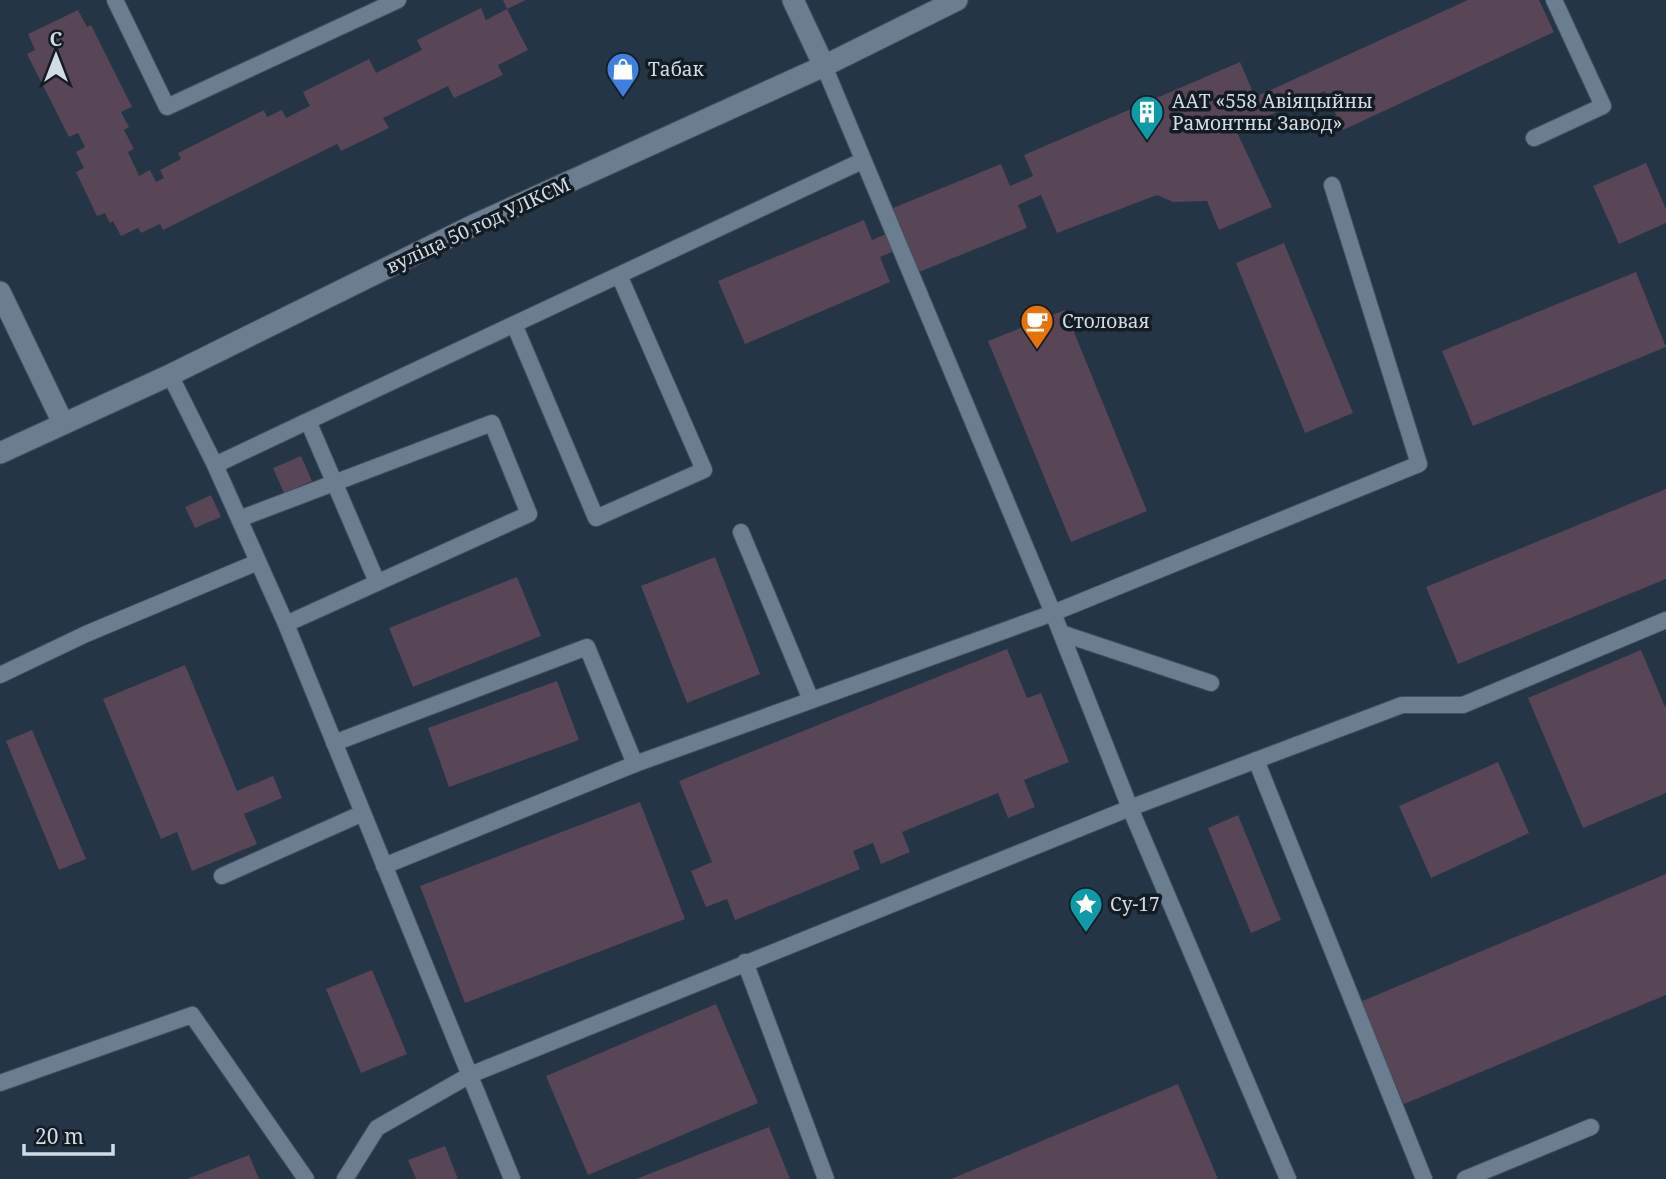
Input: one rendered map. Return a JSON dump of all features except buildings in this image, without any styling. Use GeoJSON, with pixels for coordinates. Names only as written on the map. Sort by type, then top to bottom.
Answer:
{"type":"FeatureCollection","features":[{"type":"Feature","properties":{"kind":"main road"},"geometry":{"type":"LineString","coordinates":[[793,0],[824,66]]}},
{"type":"Feature","properties":{"kind":"main road","name":"вуліца 50 год УЛКСМ"},"geometry":{"type":"LineString","coordinates":[[0,453],[170,375],[476,224],[824,66],[957,0]]}},
{"type":"Feature","properties":{"kind":"main road"},"geometry":{"type":"LineString","coordinates":[[0,292],[63,423]]}},
{"type":"Feature","properties":{"kind":"lane"},"geometry":{"type":"LineString","coordinates":[[115,0],[167,107],[398,0]]}},
{"type":"Feature","properties":{"kind":"lane"},"geometry":{"type":"LineString","coordinates":[[1534,138],[1603,106],[1554,0]]}},
{"type":"Feature","properties":{"kind":"lane"},"geometry":{"type":"LineString","coordinates":[[824,66],[1053,612],[1130,808],[1287,1179]]}},
{"type":"Feature","properties":{"kind":"lane"},"geometry":{"type":"LineString","coordinates":[[215,465],[862,161]]}},
{"type":"Feature","properties":{"kind":"lane"},"geometry":{"type":"LineString","coordinates":[[384,866],[635,764],[1053,612],[1419,464],[1332,185]]}},
{"type":"Feature","properties":{"kind":"lane"},"geometry":{"type":"LineString","coordinates":[[514,324],[596,518],[704,470],[619,275]]}},
{"type":"Feature","properties":{"kind":"lane"},"geometry":{"type":"LineString","coordinates":[[170,375],[215,465],[286,624],[512,1179]]}},
{"type":"Feature","properties":{"kind":"lane"},"geometry":{"type":"LineString","coordinates":[[308,421],[377,582]]}},
{"type":"Feature","properties":{"kind":"lane"},"geometry":{"type":"LineString","coordinates":[[239,519],[492,423],[529,514],[286,624]]}},
{"type":"Feature","properties":{"kind":"lane"},"geometry":{"type":"LineString","coordinates":[[741,532],[811,700]]}},
{"type":"Feature","properties":{"kind":"lane"},"geometry":{"type":"LineString","coordinates":[[0,675],[86,634],[258,562]]}},
{"type":"Feature","properties":{"kind":"lane"},"geometry":{"type":"LineString","coordinates":[[345,1179],[377,1128],[470,1075],[745,962],[1256,760],[1402,705],[1463,705],[1666,620]]}},
{"type":"Feature","properties":{"kind":"lane"},"geometry":{"type":"LineString","coordinates":[[1061,633],[1210,683]]}},
{"type":"Feature","properties":{"kind":"lane"},"geometry":{"type":"LineString","coordinates":[[334,743],[587,647],[635,764]]}},
{"type":"Feature","properties":{"kind":"lane"},"geometry":{"type":"LineString","coordinates":[[1256,760],[1424,1179]]}},
{"type":"Feature","properties":{"kind":"lane"},"geometry":{"type":"LineString","coordinates":[[222,876],[363,813]]}},
{"type":"Feature","properties":{"kind":"lane"},"geometry":{"type":"LineString","coordinates":[[745,962],[826,1179]]}},
{"type":"Feature","properties":{"kind":"lane"},"geometry":{"type":"LineString","coordinates":[[0,1083],[192,1015],[306,1179]]}},
{"type":"Feature","properties":{"kind":"lane"},"geometry":{"type":"LineString","coordinates":[[1465,1179],[1591,1127]]}},
{"type":"Feature","properties":{"kind":"place","name":"Табак"},"geometry":{"type":"Point","coordinates":[623,99]}},
{"type":"Feature","properties":{"kind":"place","name":"ААТ «558 Авіяцыйны Рамонтны Завод»"},"geometry":{"type":"Point","coordinates":[1147,142]}},
{"type":"Feature","properties":{"kind":"place","name":"Столовая"},"geometry":{"type":"Point","coordinates":[1037,351]}},
{"type":"Feature","properties":{"kind":"place","name":"Су-17"},"geometry":{"type":"Point","coordinates":[1086,934]}}]}
